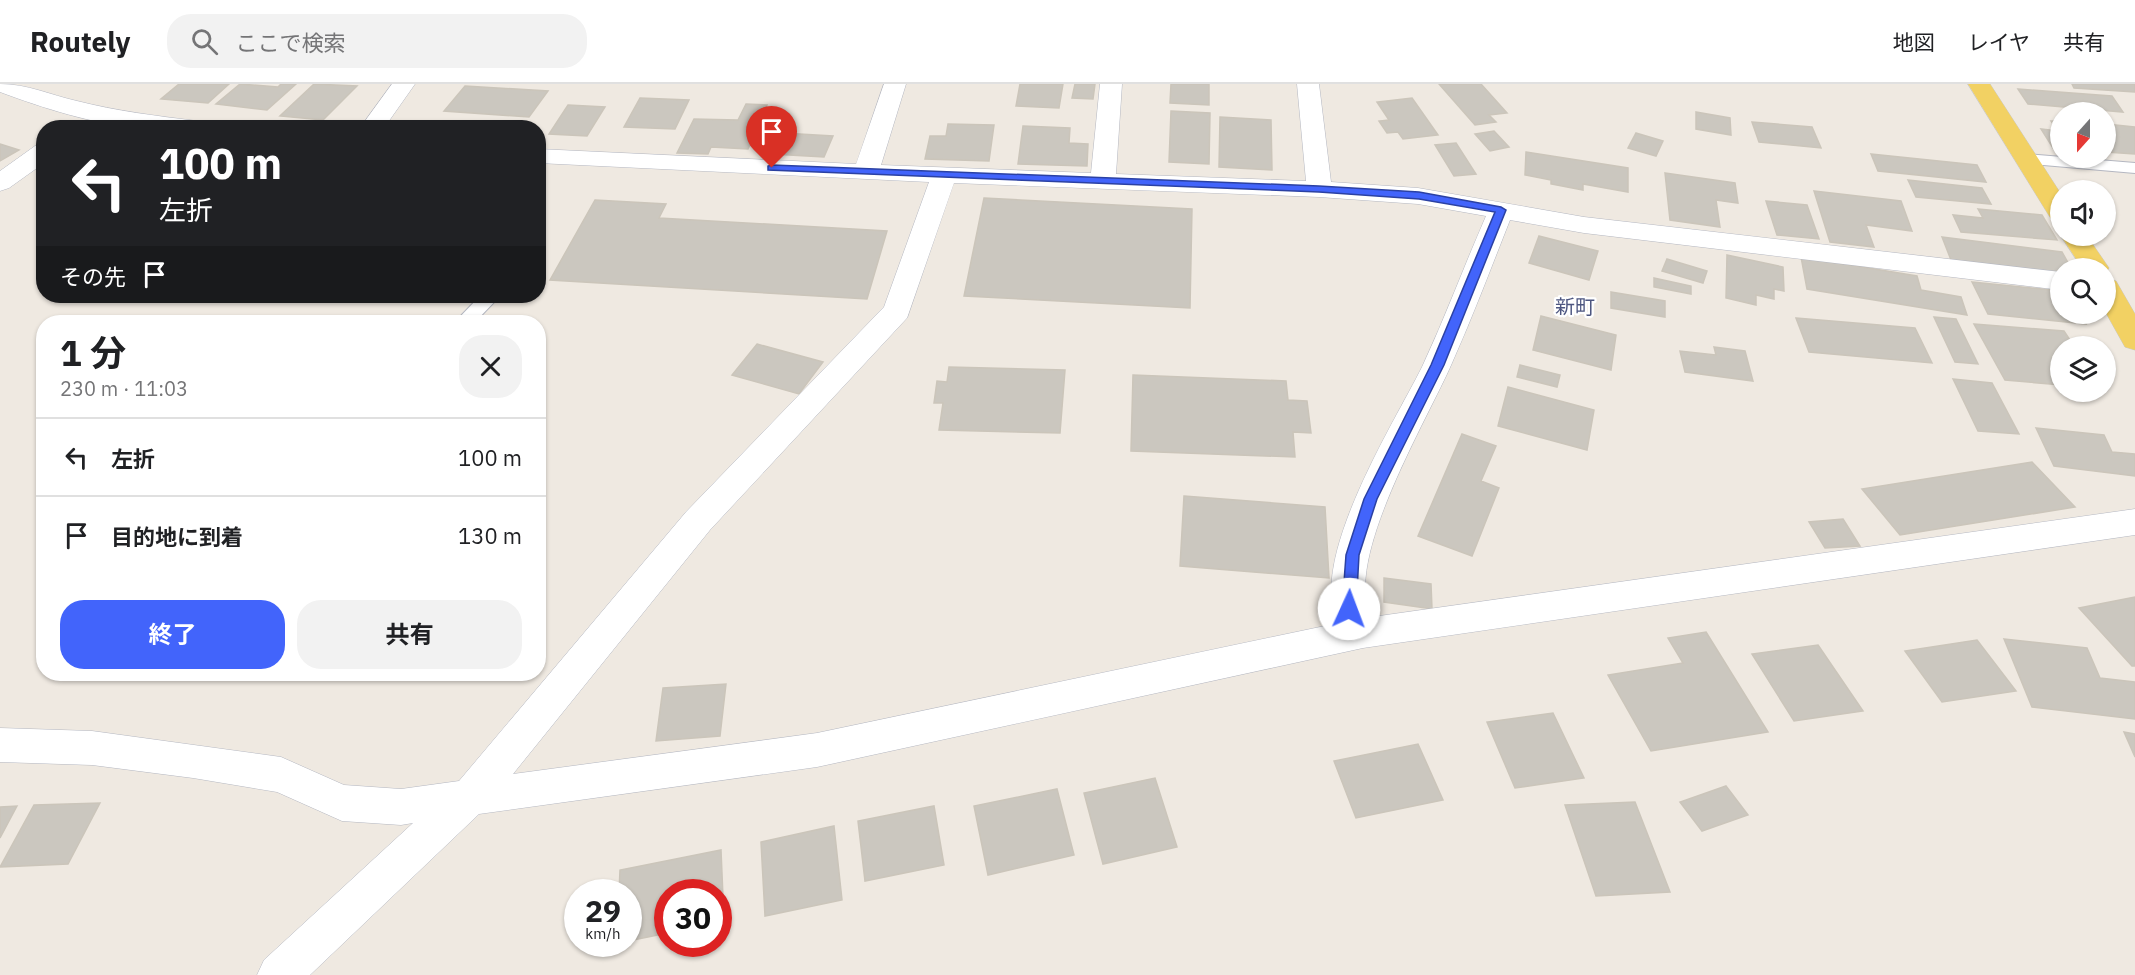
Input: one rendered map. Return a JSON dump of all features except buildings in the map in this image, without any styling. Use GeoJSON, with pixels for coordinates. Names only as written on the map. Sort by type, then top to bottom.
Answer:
{"type":"FeatureCollection","features":[{"type":"Feature","properties":{"kind":"main road"},"geometry":{"type":"LineString","coordinates":[[1979,84],[2050,197]]}},
{"type":"Feature","properties":{"kind":"main road"},"geometry":{"type":"LineString","coordinates":[[2116,304],[2132,332]]}},
{"type":"Feature","properties":{"kind":"street"},"geometry":{"type":"LineString","coordinates":[[1,84],[27,95],[130,120]]}},
{"type":"Feature","properties":{"kind":"street"},"geometry":{"type":"LineString","coordinates":[[378,120],[404,84]]}},
{"type":"Feature","properties":{"kind":"street"},"geometry":{"type":"LineString","coordinates":[[866,172],[895,84]]}},
{"type":"Feature","properties":{"kind":"street"},"geometry":{"type":"LineString","coordinates":[[1103,181],[1111,84]]}},
{"type":"Feature","properties":{"kind":"street"},"geometry":{"type":"LineString","coordinates":[[1308,84],[1319,189]]}},
{"type":"Feature","properties":{"kind":"street"},"geometry":{"type":"LineString","coordinates":[[85,120],[97,111]]}},
{"type":"Feature","properties":{"kind":"street"},"geometry":{"type":"LineString","coordinates":[[546,156],[1419,195],[1584,225],[2050,280]]}},
{"type":"Feature","properties":{"kind":"street"},"geometry":{"type":"LineString","coordinates":[[0,183],[36,157]]}},
{"type":"Feature","properties":{"kind":"street"},"geometry":{"type":"LineString","coordinates":[[279,975],[469,798],[698,521],[897,311],[944,175]]}},
{"type":"Feature","properties":{"kind":"street"},"geometry":{"type":"LineString","coordinates":[[1363,633],[1349,609],[1350,581],[1353,555],[1370,499],[1437,365],[1501,210]]}},
{"type":"Feature","properties":{"kind":"street"},"geometry":{"type":"LineString","coordinates":[[0,745],[92,748],[281,775],[342,803],[401,807],[817,750],[1363,633],[2135,522]]}},
{"type":"Feature","properties":{"kind":"lane"},"geometry":{"type":"LineString","coordinates":[[2026,159],[2135,168]]}},
{"type":"Feature","properties":{"kind":"lane"},"geometry":{"type":"LineString","coordinates":[[472,315],[485,303]]}},
{"type":"Feature","properties":{"kind":"district","name":"新町"},"geometry":{"type":"Point","coordinates":[1575,307]}},
{"type":"Feature","properties":{"kind":"route"},"geometry":{"type":"LineString","coordinates":[[772,168],[1319,189],[1419,195],[1501,210],[1437,365],[1370,499],[1353,555],[1349,609]]}}]}
